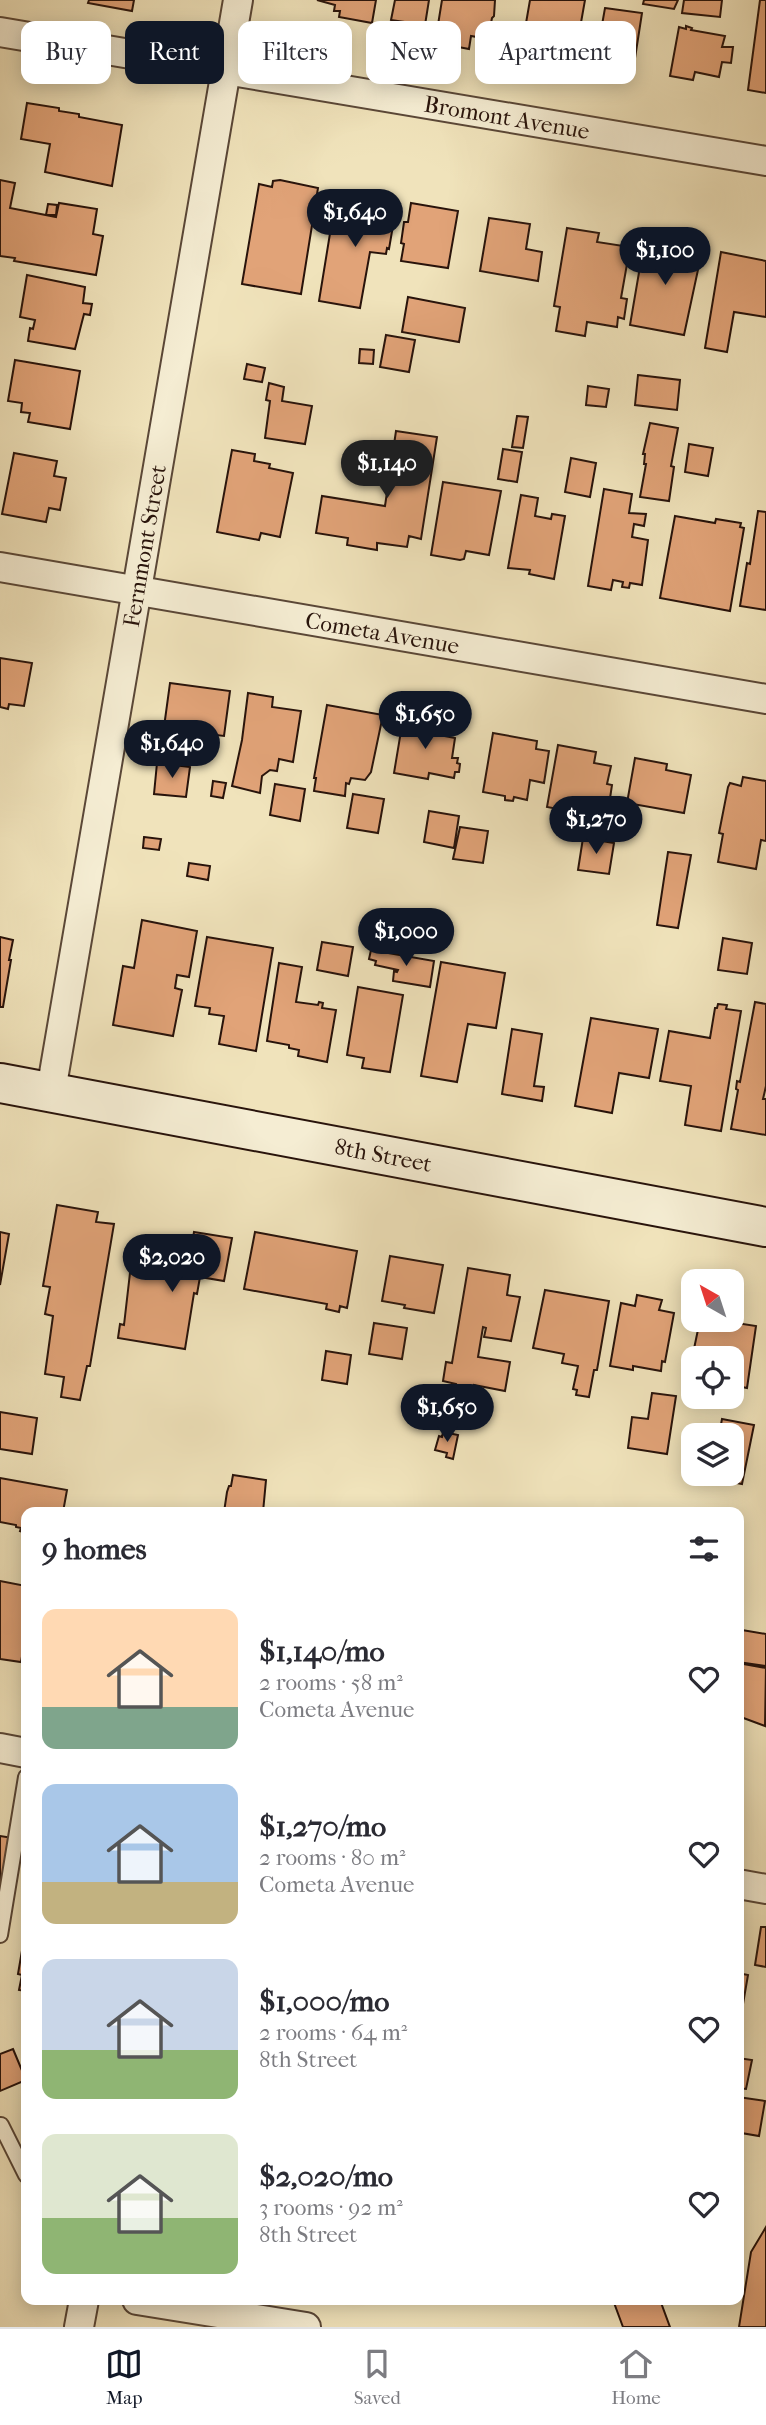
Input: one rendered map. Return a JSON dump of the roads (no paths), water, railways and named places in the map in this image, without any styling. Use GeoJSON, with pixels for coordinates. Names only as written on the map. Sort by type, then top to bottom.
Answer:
{"type":"FeatureCollection","features":[{"type":"Feature","properties":{"kind":"street","name":"Fernmont Street"},"geometry":{"type":"LineString","coordinates":[[51,1091],[238,0]]}},
{"type":"Feature","properties":{"kind":"street","name":"Bromont Avenue"},"geometry":{"type":"LineString","coordinates":[[0,32],[766,161]]}},
{"type":"Feature","properties":{"kind":"street","name":"Cometa Avenue"},"geometry":{"type":"LineString","coordinates":[[0,567],[766,699]]}},
{"type":"Feature","properties":{"kind":"street","name":"8th Street"},"geometry":{"type":"LineString","coordinates":[[0,1083],[766,1227]]}},
{"type":"Feature","properties":{"kind":"street"},"geometry":{"type":"LineString","coordinates":[[0,1748],[21,1752]]}},
{"type":"Feature","properties":{"kind":"street"},"geometry":{"type":"LineString","coordinates":[[744,1885],[766,1889]]}},
{"type":"Feature","properties":{"kind":"street"},"geometry":{"type":"LineString","coordinates":[[79,2327],[83,2305]]}},
{"type":"Feature","properties":{"kind":"street"},"geometry":{"type":"LineString","coordinates":[[168,2305],[306,2327]]}},
{"type":"Feature","properties":{"kind":"lane"},"geometry":{"type":"LineString","coordinates":[[0,1936],[21,1808]]}},
{"type":"Feature","properties":{"kind":"lane"},"geometry":{"type":"LineString","coordinates":[[1,2125],[21,2165]]}}]}
